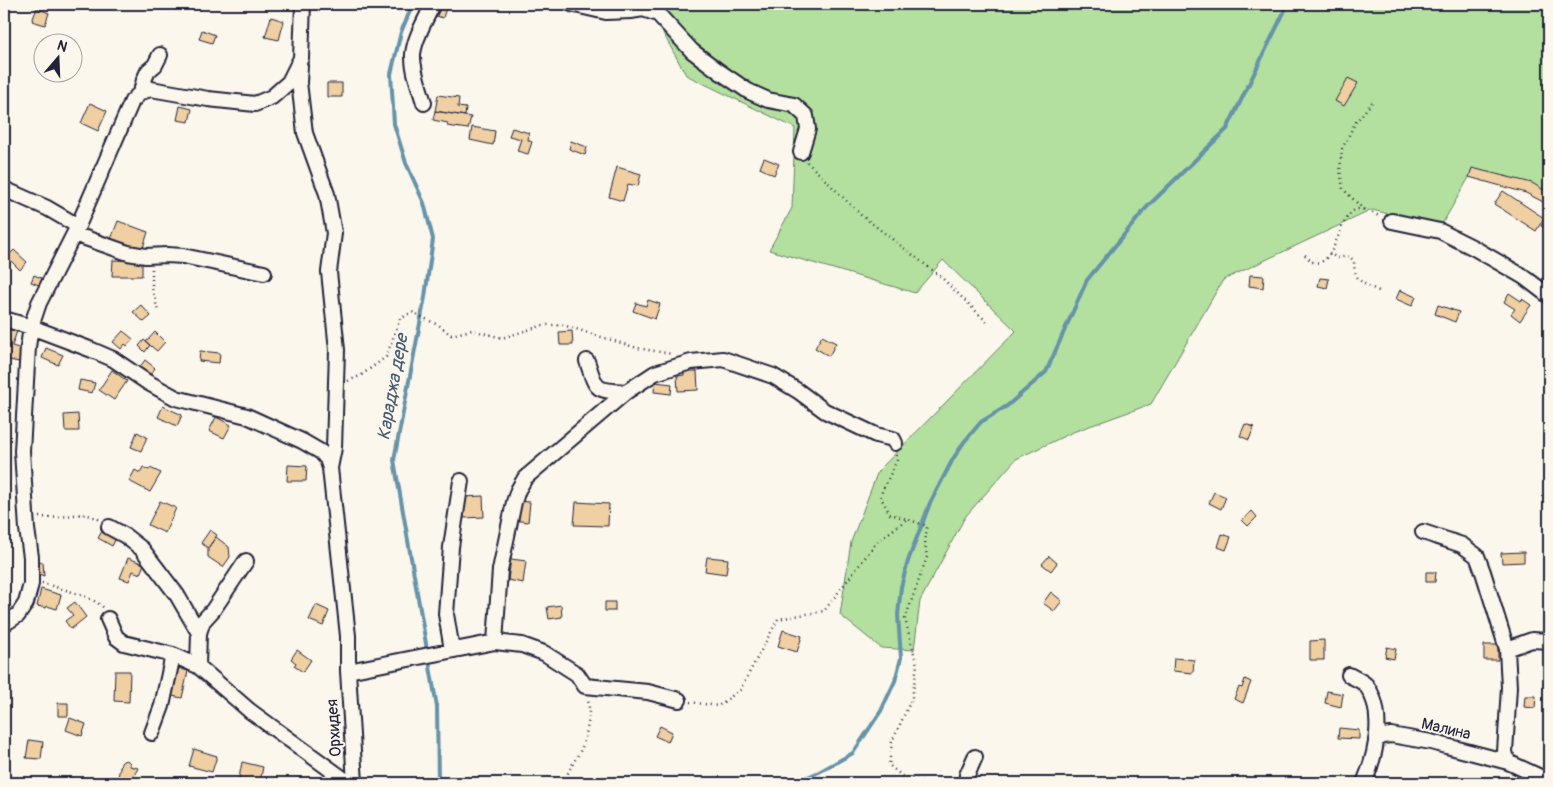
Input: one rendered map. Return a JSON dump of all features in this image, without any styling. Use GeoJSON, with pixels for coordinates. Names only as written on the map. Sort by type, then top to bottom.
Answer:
{"type":"FeatureCollection","features":[{"type":"Feature","properties":{"kind":"street","name":"Орхидея"},"geometry":{"type":"LineString","coordinates":[[303,4],[299,82],[305,133],[327,194],[334,233],[330,272],[337,350],[334,448],[330,468],[348,636],[348,671],[355,783]]}},
{"type":"Feature","properties":{"kind":"street"},"geometry":{"type":"LineString","coordinates":[[424,103],[414,66],[414,53],[421,29],[432,6],[431,4]]}},
{"type":"Feature","properties":{"kind":"street"},"geometry":{"type":"LineString","coordinates":[[571,4],[606,12],[643,9],[658,14],[692,51],[720,72],[748,91],[768,100],[794,105],[806,116],[808,129],[801,152]]}},
{"type":"Feature","properties":{"kind":"street"},"geometry":{"type":"LineString","coordinates":[[141,92],[148,71],[155,65],[160,55]]}},
{"type":"Feature","properties":{"kind":"street"},"geometry":{"type":"LineString","coordinates":[[4,624],[18,615],[26,603],[31,582],[31,556],[27,529],[22,451],[31,326],[39,303],[76,230],[132,100],[141,92],[151,89],[208,99],[255,104],[272,97],[289,82],[300,58]]}},
{"type":"Feature","properties":{"kind":"street"},"geometry":{"type":"LineString","coordinates":[[4,189],[47,208],[76,230],[128,253],[146,256],[183,256],[264,273]]}},
{"type":"Feature","properties":{"kind":"street"},"geometry":{"type":"LineString","coordinates":[[1392,221],[1440,231],[1515,272],[1549,296]]}},
{"type":"Feature","properties":{"kind":"street"},"geometry":{"type":"LineString","coordinates":[[4,319],[31,326],[112,359],[176,398],[247,416],[302,441],[321,452],[327,459],[330,468]]}},
{"type":"Feature","properties":{"kind":"street"},"geometry":{"type":"LineString","coordinates":[[494,642],[500,570],[514,502],[525,478],[626,392],[655,374],[690,362],[723,359],[773,376],[825,410],[876,435],[893,439],[894,443]]}},
{"type":"Feature","properties":{"kind":"street"},"geometry":{"type":"LineString","coordinates":[[587,361],[595,384],[603,390],[626,392]]}},
{"type":"Feature","properties":{"kind":"street"},"geometry":{"type":"LineString","coordinates":[[452,650],[446,614],[451,547],[461,481]]}},
{"type":"Feature","properties":{"kind":"street"},"geometry":{"type":"LineString","coordinates":[[109,527],[124,535],[142,549],[177,595],[199,633]]}},
{"type":"Feature","properties":{"kind":"street"},"geometry":{"type":"LineString","coordinates":[[1423,532],[1462,545],[1476,556],[1484,572],[1507,649],[1509,687],[1505,752],[1508,762]]}},
{"type":"Feature","properties":{"kind":"street"},"geometry":{"type":"LineString","coordinates":[[198,666],[199,633],[203,621],[213,610],[246,561]]}},
{"type":"Feature","properties":{"kind":"street"},"geometry":{"type":"LineString","coordinates":[[108,619],[116,637],[124,643],[173,655],[198,666],[250,711],[349,783]]}},
{"type":"Feature","properties":{"kind":"street"},"geometry":{"type":"LineString","coordinates":[[1507,649],[1532,640],[1549,641]]}},
{"type":"Feature","properties":{"kind":"street"},"geometry":{"type":"LineString","coordinates":[[348,671],[494,642],[522,645],[544,653],[577,674],[585,686],[648,692],[678,700]]}},
{"type":"Feature","properties":{"kind":"street"},"geometry":{"type":"LineString","coordinates":[[152,733],[162,706],[173,655]]}},
{"type":"Feature","properties":{"kind":"street"},"geometry":{"type":"LineString","coordinates":[[1349,675],[1365,684],[1373,700],[1376,715],[1376,740],[1369,772],[1364,783]]}},
{"type":"Feature","properties":{"kind":"street","name":"Малина"},"geometry":{"type":"LineString","coordinates":[[1376,740],[1383,736],[1391,735],[1431,742],[1508,762],[1548,781]]}},
{"type":"Feature","properties":{"kind":"street"},"geometry":{"type":"LineString","coordinates":[[966,783],[974,757]]}},
{"type":"Feature","properties":{"kind":"path"},"geometry":{"type":"LineString","coordinates":[[1364,210],[1343,188],[1340,170],[1342,149],[1355,123],[1374,100]]}},
{"type":"Feature","properties":{"kind":"path"},"geometry":{"type":"LineString","coordinates":[[801,152],[808,165],[861,215],[940,276],[990,324]]}},
{"type":"Feature","properties":{"kind":"path"},"geometry":{"type":"LineString","coordinates":[[1305,255],[1312,262],[1321,262],[1329,253],[1351,212],[1356,209],[1364,210],[1392,221]]}},
{"type":"Feature","properties":{"kind":"path"},"geometry":{"type":"LineString","coordinates":[[1329,253],[1337,258],[1349,256],[1354,261],[1354,271],[1358,280],[1379,291]]}},
{"type":"Feature","properties":{"kind":"path"},"geometry":{"type":"LineString","coordinates":[[146,256],[152,264],[152,288],[158,311]]}},
{"type":"Feature","properties":{"kind":"path"},"geometry":{"type":"LineString","coordinates":[[336,386],[360,376],[386,357],[400,318],[412,312],[440,326],[451,335],[472,330],[502,338],[544,325],[563,325],[637,348],[673,354]]}},
{"type":"Feature","properties":{"kind":"path"},"geometry":{"type":"LineString","coordinates":[[894,443],[897,460],[880,496],[890,514],[907,518],[926,526],[924,544],[928,558],[905,618],[917,665],[912,698],[892,742],[889,765],[902,776],[927,783]]}},
{"type":"Feature","properties":{"kind":"path"},"geometry":{"type":"LineString","coordinates":[[26,517],[58,518],[76,514],[91,515],[109,527]]}},
{"type":"Feature","properties":{"kind":"path"},"geometry":{"type":"LineString","coordinates":[[678,700],[718,706],[740,690],[778,619],[824,610],[877,542],[907,518]]}},
{"type":"Feature","properties":{"kind":"path"},"geometry":{"type":"LineString","coordinates":[[31,582],[60,588],[99,604],[104,609],[108,619]]}},
{"type":"Feature","properties":{"kind":"path"},"geometry":{"type":"LineString","coordinates":[[566,783],[566,778],[582,748],[587,726],[590,706],[585,686]]}},
{"type":"Feature","properties":{"kind":"green space"},"geometry":{"type":"Polygon","coordinates":[[[647,4],[1549,4],[1549,195],[1506,176],[1471,174],[1441,226],[1372,210],[1223,280],[1151,404],[1073,432],[1016,459],[965,517],[920,601],[914,650],[881,648],[840,615],[851,542],[878,471],[1016,331],[943,260],[915,293],[769,250],[792,208],[795,128],[686,75],[647,4]]]}},
{"type":"Feature","properties":{"kind":"building"},"geometry":{"type":"Polygon","coordinates":[[[314,4],[329,4],[329,9],[313,9],[314,4]]]}},
{"type":"Feature","properties":{"kind":"building"},"geometry":{"type":"Polygon","coordinates":[[[436,4],[447,4],[443,18],[433,15],[436,4]]]}},
{"type":"Feature","properties":{"kind":"building"},"geometry":{"type":"Polygon","coordinates":[[[37,8],[49,13],[45,25],[32,21],[37,8]]]}},
{"type":"Feature","properties":{"kind":"building"},"geometry":{"type":"Polygon","coordinates":[[[271,17],[284,21],[279,40],[265,37],[271,17]]]}},
{"type":"Feature","properties":{"kind":"building"},"geometry":{"type":"Polygon","coordinates":[[[202,30],[215,35],[212,43],[199,39],[202,30]]]}},
{"type":"Feature","properties":{"kind":"building"},"geometry":{"type":"Polygon","coordinates":[[[1348,78],[1358,83],[1344,106],[1335,101],[1348,78]]]}},
{"type":"Feature","properties":{"kind":"building"},"geometry":{"type":"Polygon","coordinates":[[[327,83],[342,83],[342,97],[327,97],[327,83]]]}},
{"type":"Feature","properties":{"kind":"building"},"geometry":{"type":"Polygon","coordinates":[[[438,95],[459,98],[458,107],[466,108],[465,116],[435,111],[438,95]]]}},
{"type":"Feature","properties":{"kind":"building"},"geometry":{"type":"Polygon","coordinates":[[[90,103],[107,111],[98,131],[81,123],[90,103]]]}},
{"type":"Feature","properties":{"kind":"building"},"geometry":{"type":"Polygon","coordinates":[[[180,106],[192,109],[189,122],[177,120],[180,106]]]}},
{"type":"Feature","properties":{"kind":"building"},"geometry":{"type":"Polygon","coordinates":[[[435,111],[471,117],[468,129],[447,126],[448,123],[433,120],[435,111]]]}},
{"type":"Feature","properties":{"kind":"building"},"geometry":{"type":"Polygon","coordinates":[[[472,127],[495,131],[493,145],[470,140],[472,127]]]}},
{"type":"Feature","properties":{"kind":"building"},"geometry":{"type":"Polygon","coordinates":[[[512,128],[529,133],[528,140],[532,142],[528,154],[517,151],[521,139],[509,136],[512,128]]]}},
{"type":"Feature","properties":{"kind":"building"},"geometry":{"type":"Polygon","coordinates":[[[571,141],[587,147],[585,155],[569,149],[571,141]]]}},
{"type":"Feature","properties":{"kind":"building"},"geometry":{"type":"Polygon","coordinates":[[[764,158],[779,164],[774,175],[760,168],[764,158]]]}},
{"type":"Feature","properties":{"kind":"building"},"geometry":{"type":"Polygon","coordinates":[[[617,167],[641,174],[638,186],[628,184],[623,201],[609,197],[617,167]]]}},
{"type":"Feature","properties":{"kind":"building"},"geometry":{"type":"Polygon","coordinates":[[[1472,168],[1532,183],[1549,193],[1549,205],[1526,193],[1469,177],[1472,168]]]}},
{"type":"Feature","properties":{"kind":"building"},"geometry":{"type":"Polygon","coordinates":[[[1503,191],[1544,218],[1536,231],[1494,204],[1503,191]]]}},
{"type":"Feature","properties":{"kind":"building"},"geometry":{"type":"Polygon","coordinates":[[[1547,216],[1549,217],[1549,231],[1541,226],[1547,216]]]}},
{"type":"Feature","properties":{"kind":"building"},"geometry":{"type":"Polygon","coordinates":[[[118,221],[148,232],[142,251],[111,239],[118,221]]]}},
{"type":"Feature","properties":{"kind":"building"},"geometry":{"type":"Polygon","coordinates":[[[4,227],[10,232],[4,240],[4,227]]]}},
{"type":"Feature","properties":{"kind":"building"},"geometry":{"type":"Polygon","coordinates":[[[14,250],[27,262],[20,270],[7,257],[14,250]]]}},
{"type":"Feature","properties":{"kind":"building"},"geometry":{"type":"Polygon","coordinates":[[[113,260],[142,261],[142,276],[112,276],[113,260]]]}},
{"type":"Feature","properties":{"kind":"building"},"geometry":{"type":"Polygon","coordinates":[[[34,275],[46,280],[44,287],[31,282],[34,275]]]}},
{"type":"Feature","properties":{"kind":"building"},"geometry":{"type":"Polygon","coordinates":[[[1250,275],[1264,276],[1263,288],[1249,286],[1250,275]]]}},
{"type":"Feature","properties":{"kind":"building"},"geometry":{"type":"Polygon","coordinates":[[[1320,278],[1329,279],[1327,288],[1318,286],[1320,278]]]}},
{"type":"Feature","properties":{"kind":"building"},"geometry":{"type":"Polygon","coordinates":[[[1400,290],[1416,297],[1412,306],[1396,299],[1400,290]]]}},
{"type":"Feature","properties":{"kind":"building"},"geometry":{"type":"Polygon","coordinates":[[[1509,293],[1531,305],[1520,321],[1511,314],[1515,309],[1504,302],[1509,293]]]}},
{"type":"Feature","properties":{"kind":"building"},"geometry":{"type":"Polygon","coordinates":[[[648,300],[660,304],[655,319],[633,311],[636,303],[646,306],[648,300]]]}},
{"type":"Feature","properties":{"kind":"building"},"geometry":{"type":"Polygon","coordinates":[[[141,305],[151,316],[144,322],[133,312],[141,305]]]}},
{"type":"Feature","properties":{"kind":"building"},"geometry":{"type":"Polygon","coordinates":[[[1438,305],[1459,312],[1455,322],[1435,314],[1438,305]]]}},
{"type":"Feature","properties":{"kind":"building"},"geometry":{"type":"Polygon","coordinates":[[[4,324],[18,328],[12,346],[22,349],[19,362],[4,359],[4,324]]]}},
{"type":"Feature","properties":{"kind":"building"},"geometry":{"type":"Polygon","coordinates":[[[123,331],[133,339],[127,346],[125,344],[121,349],[113,342],[123,331]]]}},
{"type":"Feature","properties":{"kind":"building"},"geometry":{"type":"Polygon","coordinates":[[[572,331],[573,345],[560,345],[559,332],[572,331]]]}},
{"type":"Feature","properties":{"kind":"building"},"geometry":{"type":"Polygon","coordinates":[[[155,332],[165,342],[157,351],[146,342],[155,332]]]}},
{"type":"Feature","properties":{"kind":"building"},"geometry":{"type":"Polygon","coordinates":[[[822,336],[836,343],[829,356],[815,348],[822,336]]]}},
{"type":"Feature","properties":{"kind":"building"},"geometry":{"type":"Polygon","coordinates":[[[144,340],[150,345],[145,352],[139,346],[144,340]]]}},
{"type":"Feature","properties":{"kind":"building"},"geometry":{"type":"Polygon","coordinates":[[[46,348],[63,355],[58,365],[42,358],[46,348]]]}},
{"type":"Feature","properties":{"kind":"building"},"geometry":{"type":"Polygon","coordinates":[[[200,351],[220,353],[219,363],[199,361],[200,351]]]}},
{"type":"Feature","properties":{"kind":"building"},"geometry":{"type":"Polygon","coordinates":[[[145,360],[155,368],[148,378],[137,371],[145,360]]]}},
{"type":"Feature","properties":{"kind":"building"},"geometry":{"type":"Polygon","coordinates":[[[112,370],[127,381],[114,400],[99,390],[112,370]]]}},
{"type":"Feature","properties":{"kind":"building"},"geometry":{"type":"Polygon","coordinates":[[[684,371],[697,371],[698,390],[678,391],[677,376],[684,375],[684,371]]]}},
{"type":"Feature","properties":{"kind":"building"},"geometry":{"type":"Polygon","coordinates":[[[80,380],[95,383],[92,393],[78,390],[80,380]]]}},
{"type":"Feature","properties":{"kind":"building"},"geometry":{"type":"Polygon","coordinates":[[[655,382],[672,384],[671,394],[654,392],[655,382]]]}},
{"type":"Feature","properties":{"kind":"building"},"geometry":{"type":"Polygon","coordinates":[[[4,399],[8,399],[7,413],[4,413],[4,399]]]}},
{"type":"Feature","properties":{"kind":"building"},"geometry":{"type":"Polygon","coordinates":[[[163,406],[182,415],[177,426],[158,417],[163,406]]]}},
{"type":"Feature","properties":{"kind":"building"},"geometry":{"type":"Polygon","coordinates":[[[78,414],[79,431],[65,431],[64,415],[78,414]]]}},
{"type":"Feature","properties":{"kind":"building"},"geometry":{"type":"Polygon","coordinates":[[[216,417],[231,425],[224,438],[209,431],[216,417]]]}},
{"type":"Feature","properties":{"kind":"building"},"geometry":{"type":"Polygon","coordinates":[[[1245,424],[1254,427],[1249,440],[1240,436],[1245,424]]]}},
{"type":"Feature","properties":{"kind":"building"},"geometry":{"type":"Polygon","coordinates":[[[137,432],[147,437],[141,451],[131,447],[137,432]]]}},
{"type":"Feature","properties":{"kind":"building"},"geometry":{"type":"Polygon","coordinates":[[[288,465],[307,466],[306,481],[287,481],[288,465]]]}},
{"type":"Feature","properties":{"kind":"building"},"geometry":{"type":"Polygon","coordinates":[[[143,467],[161,473],[150,492],[129,481],[135,470],[140,473],[143,467]]]}},
{"type":"Feature","properties":{"kind":"building"},"geometry":{"type":"Polygon","coordinates":[[[1214,492],[1226,497],[1221,509],[1209,503],[1214,492]]]}},
{"type":"Feature","properties":{"kind":"building"},"geometry":{"type":"Polygon","coordinates":[[[483,496],[484,517],[464,518],[463,497],[483,496]]]}},
{"type":"Feature","properties":{"kind":"building"},"geometry":{"type":"Polygon","coordinates":[[[160,501],[176,508],[165,533],[148,525],[160,501]]]}},
{"type":"Feature","properties":{"kind":"building"},"geometry":{"type":"Polygon","coordinates":[[[516,501],[530,502],[528,522],[513,520],[516,501]]]}},
{"type":"Feature","properties":{"kind":"building"},"geometry":{"type":"Polygon","coordinates":[[[576,502],[609,504],[608,526],[574,525],[576,502]]]}},
{"type":"Feature","properties":{"kind":"building"},"geometry":{"type":"Polygon","coordinates":[[[1252,511],[1257,517],[1248,526],[1242,520],[1252,511]]]}},
{"type":"Feature","properties":{"kind":"building"},"geometry":{"type":"Polygon","coordinates":[[[104,528],[117,536],[112,546],[98,538],[104,528]]]}},
{"type":"Feature","properties":{"kind":"building"},"geometry":{"type":"Polygon","coordinates":[[[210,530],[217,535],[208,548],[201,543],[210,530]]]}},
{"type":"Feature","properties":{"kind":"building"},"geometry":{"type":"Polygon","coordinates":[[[1222,534],[1231,537],[1226,550],[1218,547],[1222,534]]]}},
{"type":"Feature","properties":{"kind":"building"},"geometry":{"type":"Polygon","coordinates":[[[216,537],[229,547],[230,557],[223,567],[208,557],[208,548],[216,537]]]}},
{"type":"Feature","properties":{"kind":"building"},"geometry":{"type":"Polygon","coordinates":[[[1524,552],[1524,562],[1502,563],[1501,553],[1524,552]]]}},
{"type":"Feature","properties":{"kind":"building"},"geometry":{"type":"Polygon","coordinates":[[[1049,556],[1057,563],[1051,571],[1042,564],[1049,556]]]}},
{"type":"Feature","properties":{"kind":"building"},"geometry":{"type":"Polygon","coordinates":[[[707,557],[728,559],[726,574],[705,571],[707,557]]]}},
{"type":"Feature","properties":{"kind":"building"},"geometry":{"type":"Polygon","coordinates":[[[128,558],[144,564],[140,574],[133,571],[129,581],[120,578],[128,558]]]}},
{"type":"Feature","properties":{"kind":"building"},"geometry":{"type":"Polygon","coordinates":[[[511,559],[526,561],[523,583],[508,580],[511,559]]]}},
{"type":"Feature","properties":{"kind":"building"},"geometry":{"type":"Polygon","coordinates":[[[43,562],[44,576],[36,573],[35,563],[43,562]]]}},
{"type":"Feature","properties":{"kind":"building"},"geometry":{"type":"Polygon","coordinates":[[[1426,572],[1436,572],[1435,582],[1426,582],[1426,572]]]}},
{"type":"Feature","properties":{"kind":"building"},"geometry":{"type":"Polygon","coordinates":[[[41,589],[61,595],[57,609],[37,606],[41,589]]]}},
{"type":"Feature","properties":{"kind":"building"},"geometry":{"type":"Polygon","coordinates":[[[1051,592],[1062,601],[1054,611],[1043,603],[1051,592]]]}},
{"type":"Feature","properties":{"kind":"building"},"geometry":{"type":"Polygon","coordinates":[[[75,602],[86,617],[71,629],[65,621],[73,615],[67,608],[75,602]]]}},
{"type":"Feature","properties":{"kind":"building"},"geometry":{"type":"Polygon","coordinates":[[[605,602],[615,602],[615,611],[605,611],[605,602]]]}},
{"type":"Feature","properties":{"kind":"building"},"geometry":{"type":"Polygon","coordinates":[[[316,605],[329,611],[323,626],[309,620],[316,605]]]}},
{"type":"Feature","properties":{"kind":"building"},"geometry":{"type":"Polygon","coordinates":[[[561,605],[562,617],[549,619],[547,607],[561,605]]]}},
{"type":"Feature","properties":{"kind":"building"},"geometry":{"type":"Polygon","coordinates":[[[783,630],[802,636],[797,652],[778,646],[783,630]]]}},
{"type":"Feature","properties":{"kind":"building"},"geometry":{"type":"Polygon","coordinates":[[[1324,640],[1324,660],[1310,660],[1310,641],[1324,640]]]}},
{"type":"Feature","properties":{"kind":"building"},"geometry":{"type":"Polygon","coordinates":[[[1484,645],[1498,645],[1498,660],[1484,660],[1484,645]]]}},
{"type":"Feature","properties":{"kind":"building"},"geometry":{"type":"Polygon","coordinates":[[[1387,647],[1396,649],[1394,659],[1385,657],[1387,647]]]}},
{"type":"Feature","properties":{"kind":"building"},"geometry":{"type":"Polygon","coordinates":[[[297,650],[311,660],[303,672],[294,666],[296,663],[291,659],[297,650]]]}},
{"type":"Feature","properties":{"kind":"building"},"geometry":{"type":"Polygon","coordinates":[[[1174,658],[1194,660],[1193,673],[1173,671],[1174,658]]]}},
{"type":"Feature","properties":{"kind":"building"},"geometry":{"type":"Polygon","coordinates":[[[178,668],[188,671],[182,698],[167,695],[173,670],[178,671],[178,668]]]}},
{"type":"Feature","properties":{"kind":"building"},"geometry":{"type":"Polygon","coordinates":[[[115,671],[130,671],[129,702],[114,701],[115,671]]]}},
{"type":"Feature","properties":{"kind":"building"},"geometry":{"type":"Polygon","coordinates":[[[1245,679],[1251,682],[1243,703],[1234,699],[1239,687],[1242,688],[1245,679]]]}},
{"type":"Feature","properties":{"kind":"building"},"geometry":{"type":"Polygon","coordinates":[[[1327,691],[1343,694],[1341,707],[1325,703],[1327,691]]]}},
{"type":"Feature","properties":{"kind":"building"},"geometry":{"type":"Polygon","coordinates":[[[1525,696],[1536,696],[1535,708],[1524,707],[1525,696]]]}},
{"type":"Feature","properties":{"kind":"building"},"geometry":{"type":"Polygon","coordinates":[[[58,703],[68,703],[68,716],[58,716],[58,703]]]}},
{"type":"Feature","properties":{"kind":"building"},"geometry":{"type":"Polygon","coordinates":[[[70,718],[86,724],[82,736],[66,730],[70,718]]]}},
{"type":"Feature","properties":{"kind":"building"},"geometry":{"type":"Polygon","coordinates":[[[660,726],[672,732],[668,742],[655,736],[660,726]]]}},
{"type":"Feature","properties":{"kind":"building"},"geometry":{"type":"Polygon","coordinates":[[[1339,728],[1359,730],[1359,739],[1338,738],[1339,728]]]}},
{"type":"Feature","properties":{"kind":"building"},"geometry":{"type":"Polygon","coordinates":[[[29,740],[43,742],[41,759],[26,758],[29,740]]]}},
{"type":"Feature","properties":{"kind":"building"},"geometry":{"type":"Polygon","coordinates":[[[194,749],[217,756],[212,772],[189,766],[194,749]]]}},
{"type":"Feature","properties":{"kind":"building"},"geometry":{"type":"Polygon","coordinates":[[[127,760],[130,766],[138,768],[132,780],[118,777],[121,763],[127,760]]]}},
{"type":"Feature","properties":{"kind":"building"},"geometry":{"type":"Polygon","coordinates":[[[242,762],[263,767],[260,782],[239,778],[242,762]]]}},
{"type":"Feature","properties":{"kind":"waterway","name":"Караджа дере"},"geometry":{"type":"LineString","coordinates":[[413,4],[401,32],[391,74],[394,124],[406,163],[424,203],[433,239],[425,297],[394,460],[437,707],[438,783]]}},
{"type":"Feature","properties":{"kind":"waterway"},"geometry":{"type":"LineString","coordinates":[[794,783],[819,772],[853,753],[881,711],[895,681],[901,658],[898,615],[901,587],[908,561],[930,503],[953,459],[981,422],[1007,406],[1046,372],[1087,280],[1147,207],[1227,129],[1288,4]]}}]}
